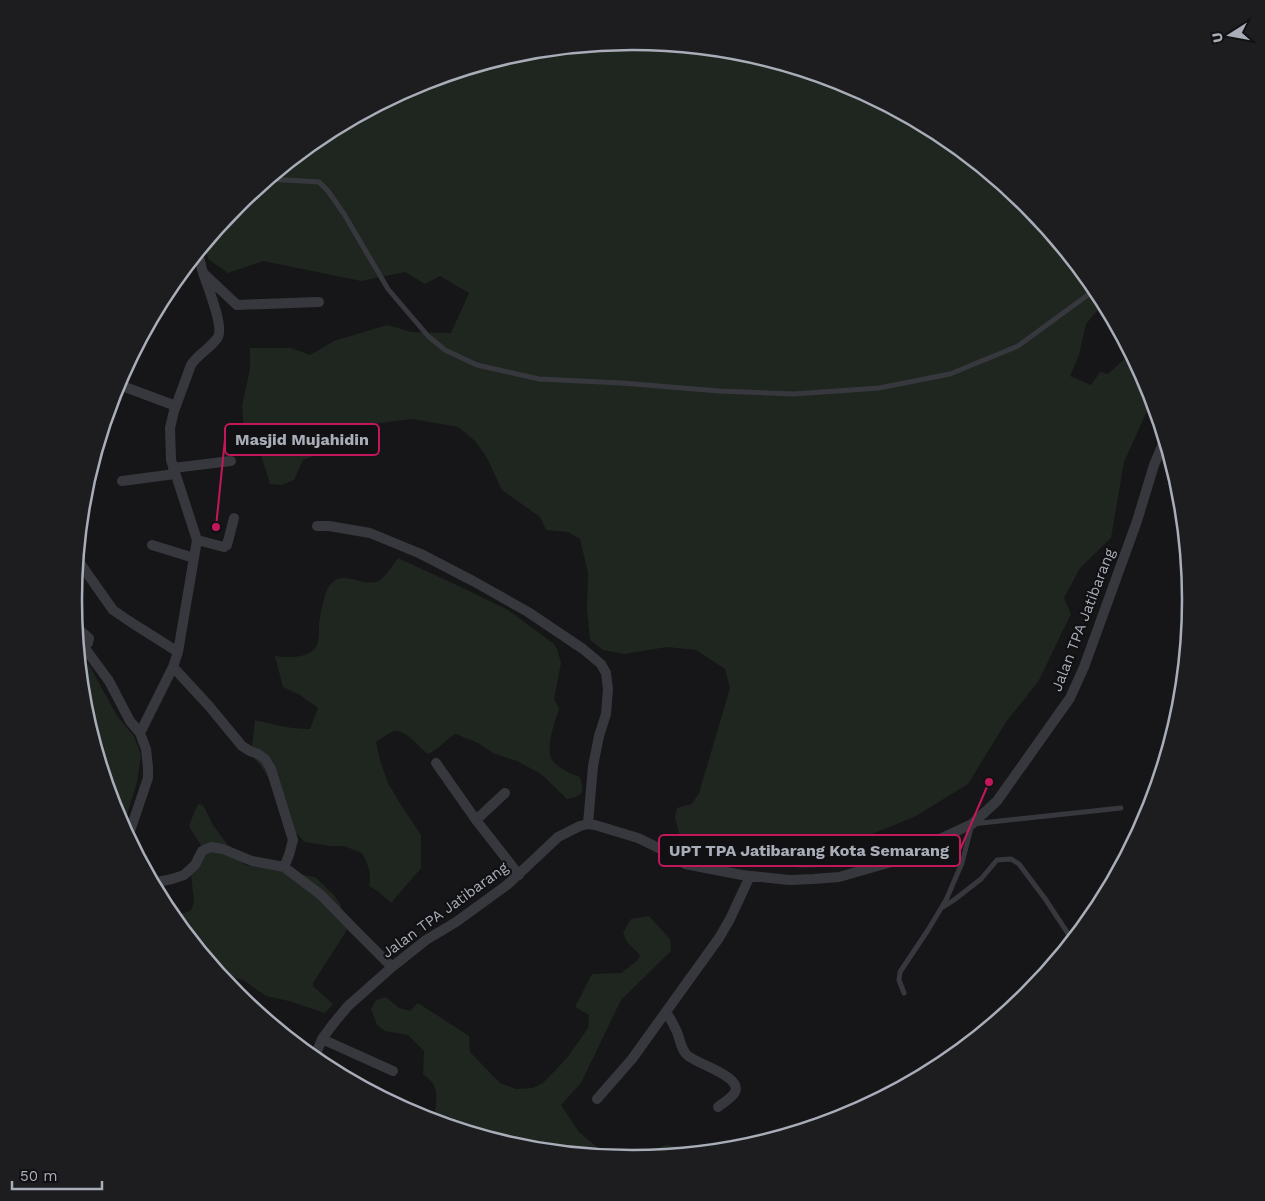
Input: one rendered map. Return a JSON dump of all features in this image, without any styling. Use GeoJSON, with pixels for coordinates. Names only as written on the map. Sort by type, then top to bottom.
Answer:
{"type":"FeatureCollection","features":[{"type":"Feature","properties":{"kind":"street"},"geometry":{"type":"LineString","coordinates":[[140,733],[174,667],[197,540],[171,460],[170,428],[176,406],[192,365],[219,333],[216,312],[200,260]]}},
{"type":"Feature","properties":{"kind":"street"},"geometry":{"type":"LineString","coordinates":[[203,273],[237,305],[318,302]]}},
{"type":"Feature","properties":{"kind":"street"},"geometry":{"type":"LineString","coordinates":[[126,387],[176,406]]}},
{"type":"Feature","properties":{"kind":"street","name":"Jalan TPA Jatibarang"},"geometry":{"type":"LineString","coordinates":[[317,1051],[322,1039],[348,1006],[392,966],[426,940],[456,922],[507,885],[558,837],[580,826],[595,825],[638,838],[669,853],[685,864],[750,876],[789,880],[839,877],[888,863],[972,824],[997,801],[1070,698],[1084,668],[1161,448]]}},
{"type":"Feature","properties":{"kind":"street"},"geometry":{"type":"LineString","coordinates":[[122,481],[231,461]]}},
{"type":"Feature","properties":{"kind":"street"},"geometry":{"type":"LineString","coordinates":[[197,540],[224,547],[227,545],[234,518]]}},
{"type":"Feature","properties":{"kind":"street"},"geometry":{"type":"LineString","coordinates":[[317,526],[329,526],[370,533],[421,554],[528,612],[601,664],[607,679],[606,714],[599,736],[594,766],[588,824]]}},
{"type":"Feature","properties":{"kind":"street"},"geometry":{"type":"LineString","coordinates":[[152,545],[194,558]]}},
{"type":"Feature","properties":{"kind":"street"},"geometry":{"type":"LineString","coordinates":[[83,567],[113,610],[178,652]]}},
{"type":"Feature","properties":{"kind":"street"},"geometry":{"type":"LineString","coordinates":[[83,633],[89,638],[88,643],[84,647]]}},
{"type":"Feature","properties":{"kind":"street"},"geometry":{"type":"LineString","coordinates":[[85,654],[109,681],[130,721],[140,733],[146,749],[148,778],[131,827]]}},
{"type":"Feature","properties":{"kind":"street"},"geometry":{"type":"LineString","coordinates":[[174,667],[242,746],[265,759],[271,769],[292,840],[290,855],[284,867]]}},
{"type":"Feature","properties":{"kind":"street"},"geometry":{"type":"LineString","coordinates":[[436,764],[476,820],[519,875]]}},
{"type":"Feature","properties":{"kind":"street"},"geometry":{"type":"LineString","coordinates":[[476,820],[505,793]]}},
{"type":"Feature","properties":{"kind":"street"},"geometry":{"type":"LineString","coordinates":[[159,882],[184,874],[195,865],[202,851],[211,847],[223,849],[252,861],[284,867],[321,895],[392,966]]}},
{"type":"Feature","properties":{"kind":"street"},"geometry":{"type":"LineString","coordinates":[[597,1099],[632,1058],[719,938],[750,876]]}},
{"type":"Feature","properties":{"kind":"street"},"geometry":{"type":"LineString","coordinates":[[666,1012],[687,1056],[723,1074],[735,1084],[734,1094],[718,1108]]}},
{"type":"Feature","properties":{"kind":"street"},"geometry":{"type":"LineString","coordinates":[[322,1039],[393,1070]]}},
{"type":"Feature","properties":{"kind":"lane"},"geometry":{"type":"LineString","coordinates":[[279,180],[319,182],[324,186],[344,214],[388,289],[428,336],[445,350],[477,365],[540,379],[794,394],[879,388],[950,374],[1018,346],[1089,293]]}},
{"type":"Feature","properties":{"kind":"lane"},"geometry":{"type":"LineString","coordinates":[[904,993],[899,980],[900,972],[924,938],[941,908],[962,862],[972,824],[1122,808]]}},
{"type":"Feature","properties":{"kind":"lane"},"geometry":{"type":"LineString","coordinates":[[941,908],[976,884],[997,860],[1011,859],[1019,864],[1069,935]]}},
{"type":"Feature","properties":{"kind":"shaded area"},"geometry":{"type":"Polygon","coordinates":[[[632,50],[669,51],[704,55],[775,69],[843,92],[908,124],[968,164],[1022,211],[1069,265],[1099,309],[1086,324],[1079,355],[1070,376],[1091,385],[1100,372],[1108,374],[1126,357],[1148,409],[1124,462],[1111,538],[1080,568],[1064,598],[1071,614],[1038,682],[1006,722],[968,784],[916,816],[865,837],[865,857],[823,867],[800,868],[770,859],[725,854],[679,833],[675,818],[677,808],[692,804],[699,793],[730,688],[725,669],[696,650],[667,647],[624,654],[603,650],[590,640],[587,609],[588,573],[580,539],[568,532],[546,530],[540,517],[502,490],[487,458],[475,441],[458,427],[412,419],[341,428],[326,451],[303,460],[294,480],[282,485],[270,484],[260,452],[245,445],[242,406],[250,369],[250,348],[291,348],[310,355],[334,341],[387,325],[412,332],[451,333],[469,293],[440,276],[425,284],[405,272],[361,281],[263,261],[228,273],[208,259],[207,252],[243,211],[297,164],[357,124],[422,92],[490,69],[561,55],[596,51],[632,50]]]}},
{"type":"Feature","properties":{"kind":"shaded area"},"geometry":{"type":"Polygon","coordinates":[[[398,558],[508,610],[554,644],[561,663],[554,699],[559,709],[551,735],[550,755],[558,766],[580,777],[582,790],[576,797],[567,799],[541,774],[517,761],[493,753],[478,743],[456,734],[428,754],[403,733],[394,731],[389,733],[376,742],[380,760],[388,783],[421,835],[421,868],[391,903],[369,886],[370,873],[362,853],[344,846],[329,846],[305,842],[292,829],[269,779],[251,755],[255,720],[282,726],[310,729],[318,708],[300,695],[283,687],[275,656],[301,656],[316,647],[319,638],[320,614],[325,596],[335,580],[347,578],[366,582],[378,581],[398,558]]]}},
{"type":"Feature","properties":{"kind":"shaded area"},"geometry":{"type":"Polygon","coordinates":[[[88,663],[117,716],[134,736],[141,755],[137,782],[127,815],[111,777],[101,743],[86,664],[88,663]]]}},
{"type":"Feature","properties":{"kind":"shaded area"},"geometry":{"type":"Polygon","coordinates":[[[198,804],[203,805],[213,825],[245,865],[315,877],[334,895],[340,904],[347,930],[313,983],[313,986],[333,1004],[325,1013],[289,1001],[266,996],[243,980],[232,977],[196,936],[181,914],[191,910],[194,903],[191,874],[201,845],[189,825],[198,804]]]}},
{"type":"Feature","properties":{"kind":"shaded area"},"geometry":{"type":"Polygon","coordinates":[[[649,916],[670,939],[671,951],[621,1000],[581,1083],[561,1105],[579,1132],[598,1150],[525,1140],[490,1132],[435,1114],[435,1088],[433,1083],[423,1074],[424,1051],[408,1035],[385,1031],[377,1025],[371,1009],[376,1000],[386,997],[399,1008],[410,1011],[418,1003],[469,1036],[470,1052],[500,1083],[516,1089],[533,1088],[543,1083],[567,1058],[588,1028],[589,1015],[575,1007],[592,974],[621,973],[638,960],[640,955],[627,942],[623,933],[631,919],[649,916]]]}},
{"type":"Feature","properties":{"kind":"shaded area"},"geometry":{"type":"Polygon","coordinates":[[[666,1145],[686,1148],[669,1150],[652,1150],[666,1145]]]}},
{"type":"Feature","properties":{"kind":"place","name":"Masjid Mujahidin"},"geometry":{"type":"Point","coordinates":[216,527]}},
{"type":"Feature","properties":{"kind":"place","name":"UPT TPA Jatibarang Kota Semarang"},"geometry":{"type":"Point","coordinates":[989,782]}}]}
